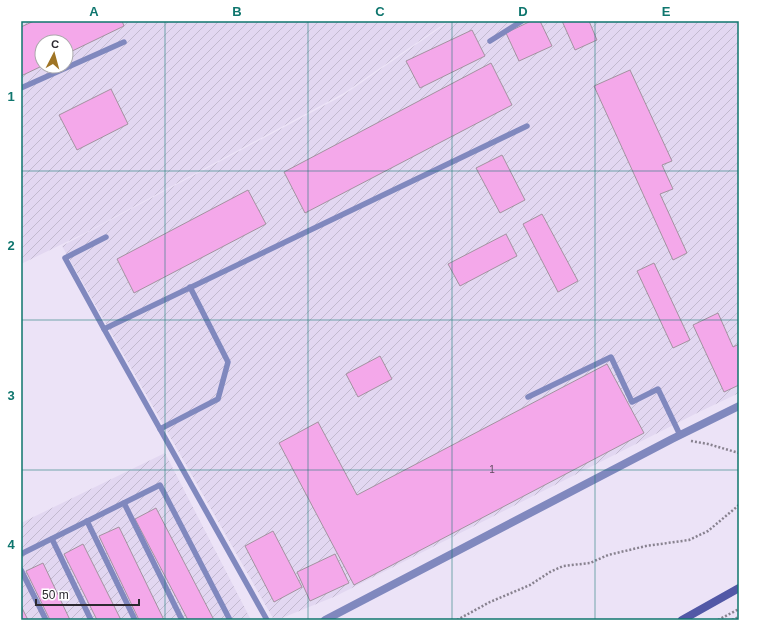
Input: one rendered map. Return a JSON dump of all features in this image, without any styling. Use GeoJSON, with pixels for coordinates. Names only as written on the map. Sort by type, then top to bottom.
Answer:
{"type":"FeatureCollection","features":[{"type":"Feature","properties":{"kind":"main road"},"geometry":{"type":"LineString","coordinates":[[682,620],[739,588]]}},
{"type":"Feature","properties":{"kind":"street"},"geometry":{"type":"LineString","coordinates":[[325,620],[672,438],[739,406]]}},
{"type":"Feature","properties":{"kind":"lane"},"geometry":{"type":"LineString","coordinates":[[490,41],[522,21]]}},
{"type":"Feature","properties":{"kind":"lane"},"geometry":{"type":"LineString","coordinates":[[21,88],[124,42]]}},
{"type":"Feature","properties":{"kind":"lane"},"geometry":{"type":"LineString","coordinates":[[104,329],[527,126]]}},
{"type":"Feature","properties":{"kind":"lane"},"geometry":{"type":"LineString","coordinates":[[106,236],[65,258],[267,620]]}},
{"type":"Feature","properties":{"kind":"lane"},"geometry":{"type":"LineString","coordinates":[[160,429],[218,399],[228,362],[190,287]]}},
{"type":"Feature","properties":{"kind":"lane"},"geometry":{"type":"LineString","coordinates":[[528,397],[611,357],[632,402],[658,389],[680,435]]}},
{"type":"Feature","properties":{"kind":"lane"},"geometry":{"type":"LineString","coordinates":[[21,554],[160,484],[230,620]]}},
{"type":"Feature","properties":{"kind":"lane"},"geometry":{"type":"LineString","coordinates":[[124,503],[182,620]]}},
{"type":"Feature","properties":{"kind":"lane"},"geometry":{"type":"LineString","coordinates":[[87,521],[135,620]]}},
{"type":"Feature","properties":{"kind":"lane"},"geometry":{"type":"LineString","coordinates":[[52,539],[91,620]]}},
{"type":"Feature","properties":{"kind":"lane"},"geometry":{"type":"LineString","coordinates":[[21,570],[46,620]]}},
{"type":"Feature","properties":{"kind":"path"},"geometry":{"type":"LineString","coordinates":[[672,438],[708,444],[739,453]]}},
{"type":"Feature","properties":{"kind":"path"},"geometry":{"type":"LineString","coordinates":[[457,620],[490,602],[530,585],[562,566],[590,562],[608,555],[646,546],[689,540],[708,531],[739,505]]}},
{"type":"Feature","properties":{"kind":"path"},"geometry":{"type":"LineString","coordinates":[[718,620],[739,609]]}},
{"type":"Feature","properties":{"kind":"path"},"geometry":{"type":"LineString","coordinates":[[732,620],[739,616]]}},
{"type":"Feature","properties":{"kind":"shaded area"},"geometry":{"type":"Polygon","coordinates":[[[21,21],[448,21],[344,93],[85,233],[21,264],[21,21]]]}},
{"type":"Feature","properties":{"kind":"shaded area"},"geometry":{"type":"Polygon","coordinates":[[[450,21],[739,21],[739,393],[336,596],[274,620],[62,246],[342,96],[450,21]]]}},
{"type":"Feature","properties":{"kind":"shaded area"},"geometry":{"type":"Polygon","coordinates":[[[165,453],[251,620],[21,620],[21,523],[165,453]]]}},
{"type":"Feature","properties":{"kind":"building"},"geometry":{"type":"Polygon","coordinates":[[[34,21],[122,21],[124,26],[74,50],[74,34],[34,34],[34,70],[21,76],[21,27],[34,21]]]}},
{"type":"Feature","properties":{"kind":"building"},"geometry":{"type":"Polygon","coordinates":[[[531,21],[540,21],[552,46],[519,61],[506,33],[531,21]]]}},
{"type":"Feature","properties":{"kind":"building"},"geometry":{"type":"Polygon","coordinates":[[[562,21],[589,21],[597,40],[575,50],[562,21]]]}},
{"type":"Feature","properties":{"kind":"building"},"geometry":{"type":"Polygon","coordinates":[[[472,30],[485,56],[420,88],[406,61],[472,30]]]}},
{"type":"Feature","properties":{"kind":"building"},"geometry":{"type":"Polygon","coordinates":[[[491,63],[512,105],[305,213],[284,172],[491,63]]]}},
{"type":"Feature","properties":{"kind":"building"},"geometry":{"type":"Polygon","coordinates":[[[630,70],[672,161],[662,165],[673,189],[660,194],[687,253],[673,260],[594,86],[630,70]]]}},
{"type":"Feature","properties":{"kind":"building"},"geometry":{"type":"Polygon","coordinates":[[[111,89],[128,124],[77,150],[59,115],[111,89]]]}},
{"type":"Feature","properties":{"kind":"building"},"geometry":{"type":"Polygon","coordinates":[[[502,155],[525,200],[500,213],[476,168],[502,155]]]}},
{"type":"Feature","properties":{"kind":"building"},"geometry":{"type":"Polygon","coordinates":[[[248,190],[266,224],[134,293],[117,259],[248,190]]]}},
{"type":"Feature","properties":{"kind":"building"},"geometry":{"type":"Polygon","coordinates":[[[542,214],[578,281],[558,292],[523,224],[542,214]]]}},
{"type":"Feature","properties":{"kind":"building"},"geometry":{"type":"Polygon","coordinates":[[[506,234],[517,256],[460,286],[448,264],[506,234]]]}},
{"type":"Feature","properties":{"kind":"building"},"geometry":{"type":"Polygon","coordinates":[[[654,263],[690,340],[673,348],[637,271],[654,263]]]}},
{"type":"Feature","properties":{"kind":"building"},"geometry":{"type":"Polygon","coordinates":[[[718,313],[733,347],[739,344],[739,385],[724,392],[693,325],[718,313]]]}},
{"type":"Feature","properties":{"kind":"building"},"geometry":{"type":"Polygon","coordinates":[[[380,356],[392,379],[358,397],[346,374],[380,356]]]}},
{"type":"Feature","properties":{"kind":"building"},"geometry":{"type":"Polygon","coordinates":[[[607,364],[644,433],[354,585],[279,443],[318,422],[357,495],[607,364]]]}},
{"type":"Feature","properties":{"kind":"building"},"geometry":{"type":"Polygon","coordinates":[[[156,508],[214,620],[188,620],[135,519],[156,508]]]}},
{"type":"Feature","properties":{"kind":"building"},"geometry":{"type":"Polygon","coordinates":[[[119,527],[164,620],[139,620],[99,536],[119,527]]]}},
{"type":"Feature","properties":{"kind":"building"},"geometry":{"type":"Polygon","coordinates":[[[273,531],[302,587],[274,602],[245,546],[273,531]]]}},
{"type":"Feature","properties":{"kind":"building"},"geometry":{"type":"Polygon","coordinates":[[[83,544],[121,620],[97,620],[64,554],[83,544]]]}},
{"type":"Feature","properties":{"kind":"building"},"geometry":{"type":"Polygon","coordinates":[[[335,554],[349,583],[310,601],[297,572],[335,554]]]}},
{"type":"Feature","properties":{"kind":"building"},"geometry":{"type":"Polygon","coordinates":[[[43,563],[70,620],[50,620],[26,571],[43,563]]]}},
{"type":"Feature","properties":{"kind":"building"},"geometry":{"type":"Polygon","coordinates":[[[21,606],[28,620],[21,620],[21,606]]]}}]}
